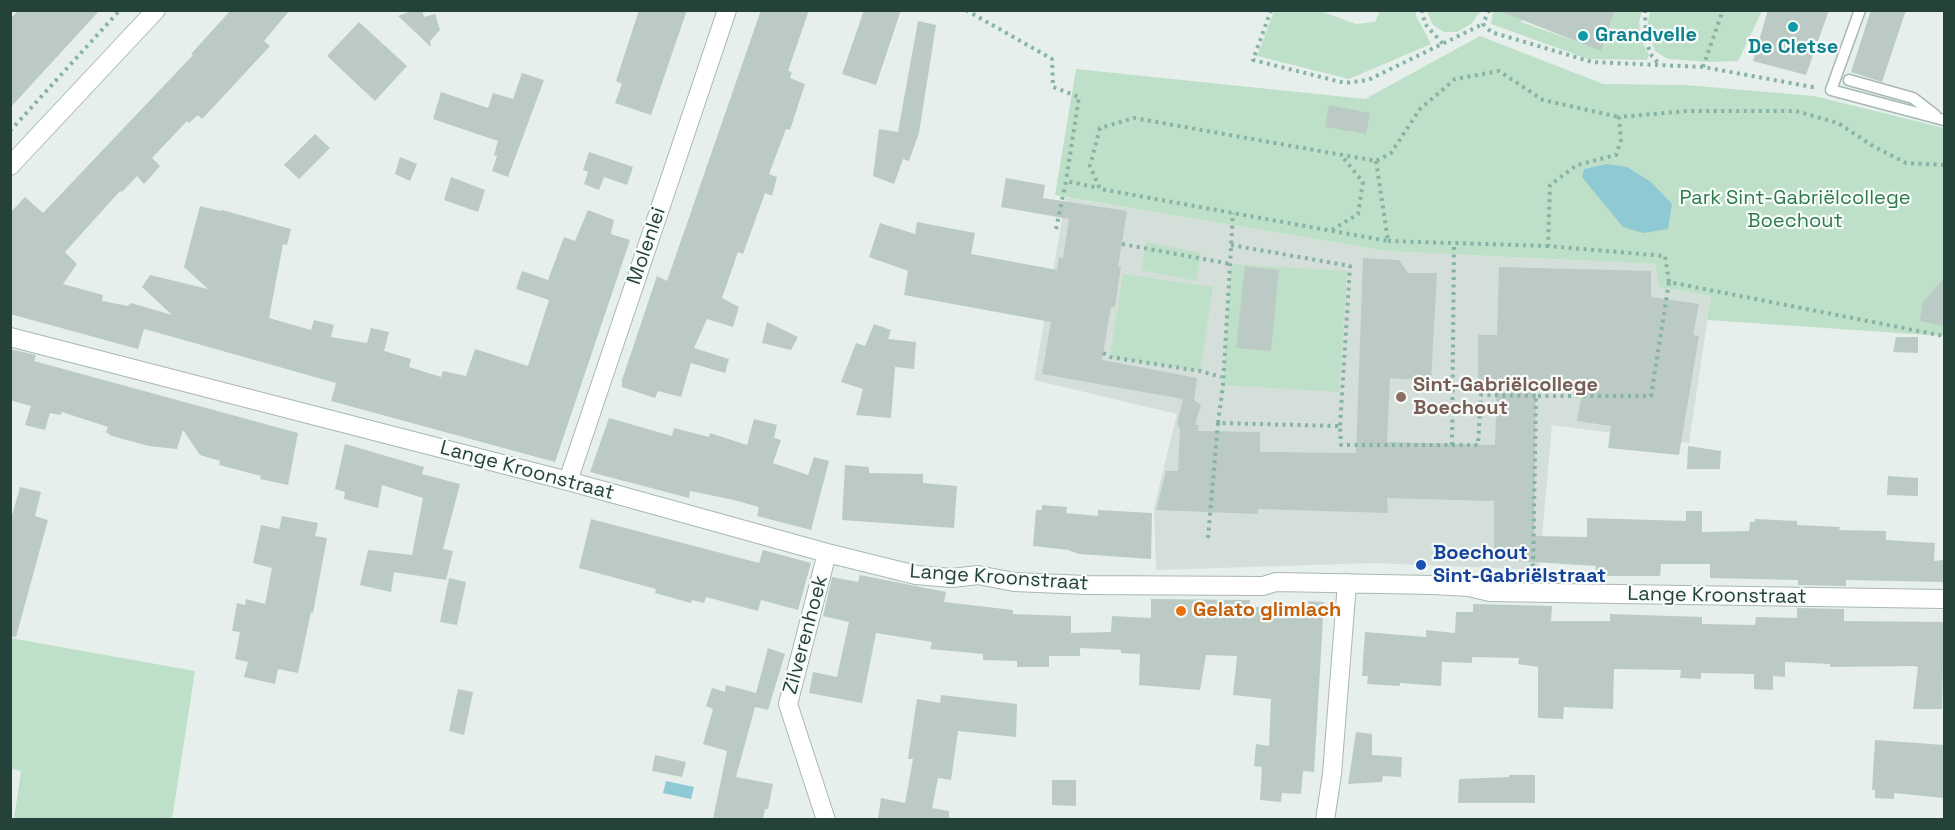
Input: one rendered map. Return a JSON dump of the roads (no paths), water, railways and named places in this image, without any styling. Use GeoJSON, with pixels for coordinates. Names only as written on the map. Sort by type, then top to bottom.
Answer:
{"type":"FeatureCollection","features":[{"type":"Feature","properties":{"kind":"street"},"geometry":{"type":"LineString","coordinates":[[10,166],[156,10]]}},
{"type":"Feature","properties":{"kind":"street","name":"Molenlei"},"geometry":{"type":"LineString","coordinates":[[568,481],[727,10]]}},
{"type":"Feature","properties":{"kind":"street","name":"Lange Kroonstraat"},"geometry":{"type":"LineString","coordinates":[[10,337],[568,481],[827,553],[916,575],[952,578],[978,575],[1014,582],[1263,586],[1276,582],[1347,583],[1469,587],[1490,592],[1944,599]]}},
{"type":"Feature","properties":{"kind":"street","name":"Zilverenhoek"},"geometry":{"type":"LineString","coordinates":[[826,819],[788,704],[827,553]]}},
{"type":"Feature","properties":{"kind":"street"},"geometry":{"type":"LineString","coordinates":[[1325,819],[1332,774],[1347,583]]}},
{"type":"Feature","properties":{"kind":"lane"},"geometry":{"type":"LineString","coordinates":[[1860,10],[1830,90],[1942,119]]}},
{"type":"Feature","properties":{"kind":"lane"},"geometry":{"type":"LineString","coordinates":[[1849,80],[1912,98],[1942,119]]}},
{"type":"Feature","properties":{"kind":"water"},"geometry":{"type":"Polygon","coordinates":[[[1607,164],[1627,167],[1651,182],[1672,204],[1668,229],[1643,233],[1623,227],[1582,177],[1584,169],[1607,164]]]}},
{"type":"Feature","properties":{"kind":"water"},"geometry":{"type":"Polygon","coordinates":[[[666,781],[694,787],[691,799],[663,793],[666,781]]]}},
{"type":"Feature","properties":{"kind":"place","name":"De Cletse"},"geometry":{"type":"Point","coordinates":[1793,27]}},
{"type":"Feature","properties":{"kind":"place","name":"Grandvelle"},"geometry":{"type":"Point","coordinates":[1583,36]}},
{"type":"Feature","properties":{"kind":"place","name":"Sint-Gabriëlcollege Boechout"},"geometry":{"type":"Point","coordinates":[1401,397]}},
{"type":"Feature","properties":{"kind":"place","name":"Boechout Sint-Gabriëlstraat"},"geometry":{"type":"Point","coordinates":[1421,565]}},
{"type":"Feature","properties":{"kind":"place","name":"Gelato glimlach"},"geometry":{"type":"Point","coordinates":[1181,611]}},
{"type":"Feature","properties":{"kind":"park label","name":"Park Sint-Gabriëlcollege Boechout"},"geometry":{"type":"Point","coordinates":[1795,210]}}]}
